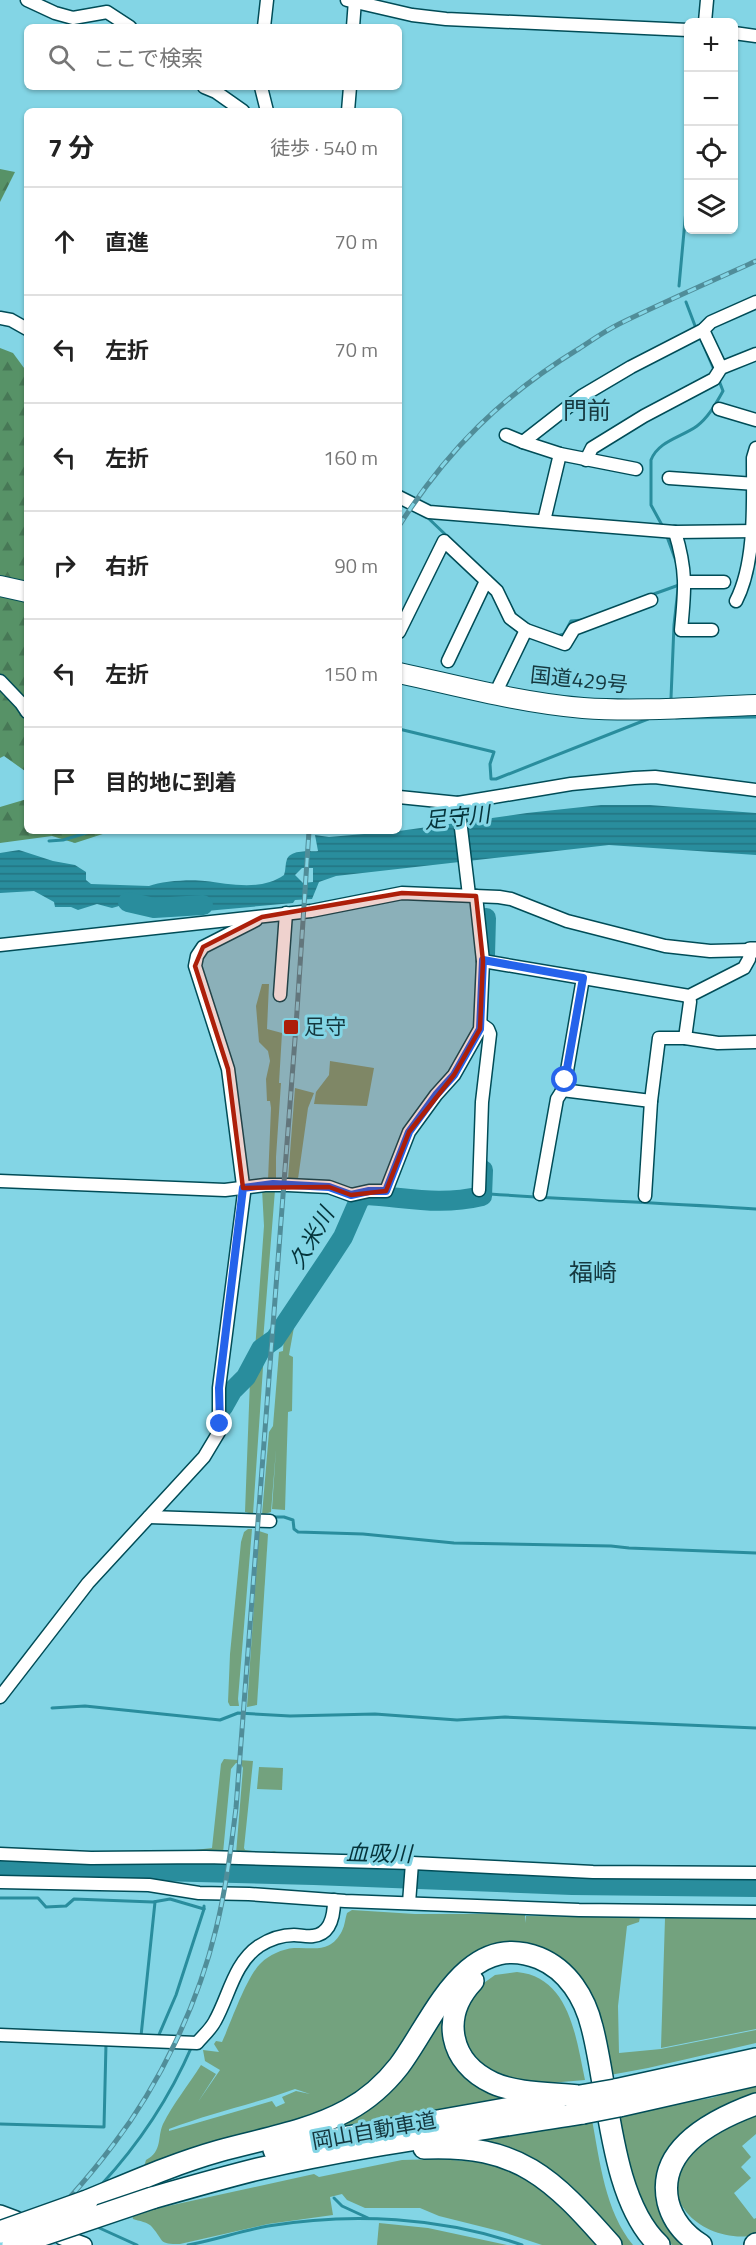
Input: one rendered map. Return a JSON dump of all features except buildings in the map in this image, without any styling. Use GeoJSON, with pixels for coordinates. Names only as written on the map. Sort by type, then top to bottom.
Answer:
{"type":"FeatureCollection","features":[{"type":"Feature","properties":{"kind":"highway"},"geometry":{"type":"LineString","coordinates":[[0,586],[24,591]]}},
{"type":"Feature","properties":{"kind":"highway","name":"国道429号"},"geometry":{"type":"LineString","coordinates":[[402,674],[495,694],[582,708],[646,710],[756,705]]}},
{"type":"Feature","properties":{"kind":"highway"},"geometry":{"type":"LineString","coordinates":[[8,2226],[151,2185],[197,2158],[309,2127],[348,2110],[363,2101],[390,2077],[446,1993],[465,1972],[486,1958],[499,1954],[523,1954],[534,1956],[555,1966],[572,1983],[585,2005],[594,2032],[626,2189],[640,2222],[659,2245]]}},
{"type":"Feature","properties":{"kind":"highway"},"geometry":{"type":"LineString","coordinates":[[581,2105],[502,2086],[475,2072],[456,2046],[452,2029],[455,2007],[473,1981],[500,1966],[521,1965],[552,1979],[566,1995],[577,2016],[581,2030],[614,2190],[629,2227],[643,2245]]}},
{"type":"Feature","properties":{"kind":"highway","name":"岡山自動車道"},"geometry":{"type":"LineString","coordinates":[[617,2098],[756,2059]]}},
{"type":"Feature","properties":{"kind":"highway","name":"岡山自動車道"},"geometry":{"type":"LineString","coordinates":[[151,2185],[258,2169],[617,2098],[756,2075]]}},
{"type":"Feature","properties":{"kind":"highway"},"geometry":{"type":"LineString","coordinates":[[701,2245],[679,2226],[670,2208],[667,2187],[671,2167],[681,2149],[696,2134],[716,2121],[756,2104]]}},
{"type":"Feature","properties":{"kind":"highway","name":"岡山自動車道"},"geometry":{"type":"LineString","coordinates":[[13,2245],[151,2185],[219,2163],[301,2144],[581,2105]]}},
{"type":"Feature","properties":{"kind":"highway"},"geometry":{"type":"LineString","coordinates":[[309,2159],[430,2148],[470,2149],[497,2154],[529,2168],[557,2188],[611,2245]]}},
{"type":"Feature","properties":{"kind":"street"},"geometry":{"type":"LineString","coordinates":[[27,0],[73,18],[107,12],[125,24]]}},
{"type":"Feature","properties":{"kind":"street"},"geometry":{"type":"LineString","coordinates":[[264,24],[267,0]]}},
{"type":"Feature","properties":{"kind":"street"},"geometry":{"type":"LineString","coordinates":[[705,18],[706,0]]}},
{"type":"Feature","properties":{"kind":"street"},"geometry":{"type":"LineString","coordinates":[[353,24],[352,1],[412,15],[446,19],[684,30]]}},
{"type":"Feature","properties":{"kind":"street"},"geometry":{"type":"LineString","coordinates":[[738,34],[756,36]]}},
{"type":"Feature","properties":{"kind":"street"},"geometry":{"type":"LineString","coordinates":[[211,90],[239,108]]}},
{"type":"Feature","properties":{"kind":"street"},"geometry":{"type":"LineString","coordinates":[[262,90],[266,108]]}},
{"type":"Feature","properties":{"kind":"street"},"geometry":{"type":"LineString","coordinates":[[348,108],[350,90]]}},
{"type":"Feature","properties":{"kind":"street"},"geometry":{"type":"LineString","coordinates":[[524,442],[582,396],[631,367],[700,332],[711,322],[756,302]]}},
{"type":"Feature","properties":{"kind":"street"},"geometry":{"type":"LineString","coordinates":[[0,318],[11,320],[24,327]]}},
{"type":"Feature","properties":{"kind":"street"},"geometry":{"type":"LineString","coordinates":[[700,332],[718,373]]}},
{"type":"Feature","properties":{"kind":"street"},"geometry":{"type":"LineString","coordinates":[[586,460],[592,448],[718,373],[756,354]]}},
{"type":"Feature","properties":{"kind":"street"},"geometry":{"type":"LineString","coordinates":[[719,409],[756,420]]}},
{"type":"Feature","properties":{"kind":"street"},"geometry":{"type":"LineString","coordinates":[[506,435],[560,454],[636,470]]}},
{"type":"Feature","properties":{"kind":"street"},"geometry":{"type":"LineString","coordinates":[[736,601],[744,586],[754,531],[753,458],[756,448]]}},
{"type":"Feature","properties":{"kind":"street"},"geometry":{"type":"LineString","coordinates":[[544,521],[560,454]]}},
{"type":"Feature","properties":{"kind":"street"},"geometry":{"type":"LineString","coordinates":[[669,478],[754,484]]}},
{"type":"Feature","properties":{"kind":"street"},"geometry":{"type":"LineString","coordinates":[[402,498],[429,512],[675,532],[754,531]]}},
{"type":"Feature","properties":{"kind":"street"},"geometry":{"type":"LineString","coordinates":[[675,532],[683,557],[686,582],[681,630],[712,630]]}},
{"type":"Feature","properties":{"kind":"street"},"geometry":{"type":"LineString","coordinates":[[402,626],[444,541],[497,591],[510,618],[526,630],[565,644],[574,629],[651,600]]}},
{"type":"Feature","properties":{"kind":"street"},"geometry":{"type":"LineString","coordinates":[[448,661],[486,581]]}},
{"type":"Feature","properties":{"kind":"street"},"geometry":{"type":"LineString","coordinates":[[686,582],[724,582]]}},
{"type":"Feature","properties":{"kind":"street"},"geometry":{"type":"LineString","coordinates":[[495,694],[526,630]]}},
{"type":"Feature","properties":{"kind":"street"},"geometry":{"type":"LineString","coordinates":[[0,681],[24,708]]}},
{"type":"Feature","properties":{"kind":"street"},"geometry":{"type":"LineString","coordinates":[[402,797],[458,805],[572,784],[655,777],[756,790]]}},
{"type":"Feature","properties":{"kind":"street"},"geometry":{"type":"LineString","coordinates":[[0,1181],[225,1190],[273,1184],[329,1187],[351,1195],[369,1191],[386,1191],[409,1132],[454,1075],[470,1049],[480,1024],[483,960],[458,805]]}},
{"type":"Feature","properties":{"kind":"street"},"geometry":{"type":"LineString","coordinates":[[0,945],[311,911],[402,893],[471,892],[511,899],[567,921],[665,946],[698,951],[753,950],[744,968],[688,996],[483,960]]}},
{"type":"Feature","properties":{"kind":"street"},"geometry":{"type":"LineString","coordinates":[[280,995],[286,913]]}},
{"type":"Feature","properties":{"kind":"street"},"geometry":{"type":"LineString","coordinates":[[0,1697],[88,1583],[204,1457],[219,1432],[219,1388],[243,1188],[228,1069],[195,966],[197,956],[203,947],[262,917]]}},
{"type":"Feature","properties":{"kind":"street"},"geometry":{"type":"LineString","coordinates":[[540,1194],[583,978]]}},
{"type":"Feature","properties":{"kind":"street"},"geometry":{"type":"LineString","coordinates":[[685,1038],[690,1002],[688,996]]}},
{"type":"Feature","properties":{"kind":"street"},"geometry":{"type":"LineString","coordinates":[[479,1190],[482,1102],[490,1034],[488,1029],[480,1024]]}},
{"type":"Feature","properties":{"kind":"street"},"geometry":{"type":"LineString","coordinates":[[645,1196],[651,1101],[659,1038],[685,1038],[718,1043],[756,1042]]}},
{"type":"Feature","properties":{"kind":"street"},"geometry":{"type":"LineString","coordinates":[[562,1090],[651,1101]]}},
{"type":"Feature","properties":{"kind":"street"},"geometry":{"type":"LineString","coordinates":[[149,1517],[270,1521]]}},
{"type":"Feature","properties":{"kind":"street"},"geometry":{"type":"LineString","coordinates":[[0,1854],[91,1858],[206,1857],[593,1872],[756,1874]]}},
{"type":"Feature","properties":{"kind":"street"},"geometry":{"type":"LineString","coordinates":[[409,1900],[412,1866]]}},
{"type":"Feature","properties":{"kind":"street"},"geometry":{"type":"LineString","coordinates":[[0,1882],[149,1886],[199,1893],[334,1900],[409,1900],[579,1910],[756,1912]]}},
{"type":"Feature","properties":{"kind":"street"},"geometry":{"type":"LineString","coordinates":[[0,2035],[197,2043],[214,2024],[241,1965],[248,1955],[273,1938],[293,1935],[312,1936],[323,1933],[329,1927],[334,1910],[334,1900]]}},
{"type":"Feature","properties":{"kind":"street"},"geometry":{"type":"LineString","coordinates":[[0,2213],[8,2226]]}},
{"type":"Feature","properties":{"kind":"street"},"geometry":{"type":"LineString","coordinates":[[62,2236],[84,2245]]}},
{"type":"Feature","properties":{"kind":"highlighted area"},"geometry":{"type":"Polygon","coordinates":[[[402,893],[476,896],[483,961],[480,1029],[454,1075],[409,1132],[386,1191],[351,1195],[329,1187],[243,1188],[228,1069],[195,966],[203,947],[262,917],[402,893]]]}},
{"type":"Feature","properties":{"kind":"green space"},"geometry":{"type":"Polygon","coordinates":[[[0,169],[15,172],[0,202],[0,169]]]}},
{"type":"Feature","properties":{"kind":"green space"},"geometry":{"type":"Polygon","coordinates":[[[0,348],[13,353],[24,368],[24,581],[0,576],[0,348]]]}},
{"type":"Feature","properties":{"kind":"green space"},"geometry":{"type":"Polygon","coordinates":[[[0,596],[24,601],[24,770],[4,756],[0,758],[0,596]]]}},
{"type":"Feature","properties":{"kind":"green space"},"geometry":{"type":"Polygon","coordinates":[[[24,800],[24,834],[103,834],[75,843],[52,836],[0,843],[0,807],[24,800]]]}},
{"type":"Feature","properties":{"kind":"green space"},"geometry":{"type":"Polygon","coordinates":[[[262,984],[269,984],[267,1029],[282,1033],[276,1180],[268,1180],[271,1108],[270,1101],[267,1101],[266,1079],[270,1061],[268,1051],[259,1042],[256,1006],[262,984]]]}},
{"type":"Feature","properties":{"kind":"green space"},"geometry":{"type":"Polygon","coordinates":[[[330,1061],[374,1068],[367,1106],[314,1104],[316,1092],[329,1075],[330,1061]]]}},
{"type":"Feature","properties":{"kind":"green space"},"geometry":{"type":"Polygon","coordinates":[[[295,1088],[314,1093],[308,1108],[298,1179],[288,1179],[295,1088]]]}},
{"type":"Feature","properties":{"kind":"green space"},"geometry":{"type":"Polygon","coordinates":[[[262,1189],[275,1190],[263,1341],[255,1350],[264,1226],[262,1189]]]}},
{"type":"Feature","properties":{"kind":"green space"},"geometry":{"type":"Polygon","coordinates":[[[296,1316],[289,1355],[293,1357],[292,1411],[288,1412],[285,1510],[272,1509],[276,1449],[271,1512],[262,1515],[279,1352],[283,1351],[284,1336],[296,1316]]]}},
{"type":"Feature","properties":{"kind":"green space"},"geometry":{"type":"Polygon","coordinates":[[[264,1353],[253,1514],[245,1512],[250,1380],[264,1353]]]}},
{"type":"Feature","properties":{"kind":"green space"},"geometry":{"type":"Polygon","coordinates":[[[252,1529],[239,1706],[230,1706],[228,1702],[230,1654],[241,1542],[244,1532],[252,1529]]]}},
{"type":"Feature","properties":{"kind":"green space"},"geometry":{"type":"Polygon","coordinates":[[[259,1531],[268,1534],[257,1705],[247,1707],[259,1531]]]}},
{"type":"Feature","properties":{"kind":"green space"},"geometry":{"type":"Polygon","coordinates":[[[224,1759],[253,1761],[245,1850],[266,1853],[276,1851],[271,1854],[236,1854],[243,1768],[241,1764],[236,1763],[231,1769],[223,1853],[177,1854],[212,1848],[221,1764],[224,1759]]]}},
{"type":"Feature","properties":{"kind":"green space"},"geometry":{"type":"Polygon","coordinates":[[[259,1767],[283,1768],[282,1790],[257,1789],[259,1767]]]}},
{"type":"Feature","properties":{"kind":"green space"},"geometry":{"type":"Polygon","coordinates":[[[352,1910],[415,1914],[525,1914],[525,1923],[526,1916],[640,1917],[639,1922],[627,1926],[618,2006],[619,2053],[661,2049],[756,2030],[756,2043],[610,2075],[588,1994],[498,1947],[361,2092],[326,2111],[143,2170],[146,2160],[157,2148],[163,2124],[201,2065],[216,2074],[198,2102],[220,2070],[205,2061],[203,2050],[219,2052],[214,2044],[216,2041],[222,2042],[244,1989],[255,1970],[264,1960],[280,1951],[294,1948],[321,1948],[332,1943],[342,1931],[347,1913],[352,1910]],[[295,2089],[185,2123],[169,2131],[272,2101],[276,2107],[285,2103],[282,2097],[296,2091],[310,2094],[295,2089]]]}},
{"type":"Feature","properties":{"kind":"green space"},"geometry":{"type":"Polygon","coordinates":[[[665,1918],[756,1919],[756,2029],[661,2048],[665,1918]]]}},
{"type":"Feature","properties":{"kind":"green space"},"geometry":{"type":"Polygon","coordinates":[[[517,1972],[535,1976],[549,1985],[559,1997],[574,2029],[585,2080],[538,2084],[496,2077],[465,2050],[462,2012],[474,1990],[495,1975],[517,1972]]]}},
{"type":"Feature","properties":{"kind":"green space"},"geometry":{"type":"Polygon","coordinates":[[[447,2006],[449,2046],[525,2096],[310,2133],[340,2120],[447,2006]]]}},
{"type":"Feature","properties":{"kind":"green space"},"geometry":{"type":"Polygon","coordinates":[[[756,2085],[756,2098],[666,2167],[692,2245],[672,2245],[659,2233],[640,2203],[628,2168],[617,2115],[711,2098],[756,2085]]]}},
{"type":"Feature","properties":{"kind":"green space"},"geometry":{"type":"Polygon","coordinates":[[[756,2111],[756,2134],[742,2146],[751,2157],[741,2167],[751,2178],[734,2193],[754,2219],[756,2218],[756,2235],[721,2234],[691,2217],[681,2205],[677,2190],[678,2175],[687,2158],[702,2142],[719,2130],[756,2111]]]}},
{"type":"Feature","properties":{"kind":"green space"},"geometry":{"type":"Polygon","coordinates":[[[592,2120],[610,2202],[624,2232],[633,2245],[619,2245],[572,2193],[455,2142],[592,2120]]]}},
{"type":"Feature","properties":{"kind":"green space"},"geometry":{"type":"Polygon","coordinates":[[[439,2159],[492,2163],[543,2186],[600,2245],[542,2245],[503,2232],[439,2216],[420,2208],[365,2208],[347,2200],[342,2194],[330,2197],[333,2215],[268,2224],[180,2244],[165,2243],[150,2225],[133,2219],[132,2215],[314,2174],[319,2177],[402,2160],[439,2159]]]}},
{"type":"Feature","properties":{"kind":"green space"},"geometry":{"type":"Polygon","coordinates":[[[379,2223],[428,2228],[507,2245],[377,2245],[379,2223]]]}},
{"type":"Feature","properties":{"kind":"water"},"geometry":{"type":"Polygon","coordinates":[[[601,805],[650,805],[756,813],[756,855],[609,845],[336,876],[319,882],[312,899],[295,900],[293,903],[184,913],[176,912],[178,905],[175,902],[160,904],[139,912],[126,910],[119,906],[112,908],[97,904],[78,910],[71,907],[55,907],[54,902],[34,891],[0,893],[0,853],[19,850],[53,861],[75,865],[86,872],[86,880],[91,884],[149,886],[192,880],[256,885],[284,875],[289,856],[301,852],[318,851],[315,835],[329,837],[402,834],[402,831],[601,805]],[[302,868],[295,875],[303,883],[313,882],[313,868],[302,868]]]}},
{"type":"Feature","properties":{"kind":"waterway"},"geometry":{"type":"LineString","coordinates":[[679,286],[684,232]]}},
{"type":"Feature","properties":{"kind":"waterway"},"geometry":{"type":"LineString","coordinates":[[686,302],[697,331]]}},
{"type":"Feature","properties":{"kind":"waterway"},"geometry":{"type":"LineString","coordinates":[[700,337],[715,372]]}},
{"type":"Feature","properties":{"kind":"waterway"},"geometry":{"type":"LineString","coordinates":[[663,527],[651,505],[651,460],[659,448],[697,426],[709,414],[723,391],[718,378]]}},
{"type":"Feature","properties":{"kind":"waterway"},"geometry":{"type":"LineString","coordinates":[[426,516],[448,537]]}},
{"type":"Feature","properties":{"kind":"waterway"},"geometry":{"type":"LineString","coordinates":[[666,534],[677,564]]}},
{"type":"Feature","properties":{"kind":"waterway"},"geometry":{"type":"LineString","coordinates":[[651,595],[679,585]]}},
{"type":"Feature","properties":{"kind":"waterway"},"geometry":{"type":"LineString","coordinates":[[501,588],[516,616]]}},
{"type":"Feature","properties":{"kind":"waterway"},"geometry":{"type":"LineString","coordinates":[[671,698],[678,589]]}},
{"type":"Feature","properties":{"kind":"waterway"},"geometry":{"type":"LineString","coordinates":[[557,636],[564,634],[571,621],[583,620]]}},
{"type":"Feature","properties":{"kind":"waterway"},"geometry":{"type":"LineString","coordinates":[[676,718],[756,717]]}},
{"type":"Feature","properties":{"kind":"waterway"},"geometry":{"type":"LineString","coordinates":[[402,730],[494,752],[490,764],[491,779],[496,779],[648,719]]}},
{"type":"Feature","properties":{"kind":"waterway"},"geometry":{"type":"LineString","coordinates":[[49,841],[63,840],[83,834]]}},
{"type":"Feature","properties":{"kind":"waterway","name":"足守川"},"geometry":{"type":"LineString","coordinates":[[128,902],[154,908],[203,905]]}},
{"type":"Feature","properties":{"kind":"waterway","name":"久米川"},"geometry":{"type":"LineString","coordinates":[[485,955],[486,918]]}},
{"type":"Feature","properties":{"kind":"waterway","name":"久米川"},"geometry":{"type":"LineString","coordinates":[[223,1407],[232,1391],[246,1377],[261,1349],[275,1339],[330,1257],[343,1237],[360,1198],[367,1195],[438,1201],[482,1196],[483,1170]]}},
{"type":"Feature","properties":{"kind":"waterway"},"geometry":{"type":"LineString","coordinates":[[482,1196],[490,1194],[756,1209]]}},
{"type":"Feature","properties":{"kind":"waterway"},"geometry":{"type":"LineString","coordinates":[[273,1517],[293,1520],[294,1529],[298,1532],[363,1534],[454,1543],[611,1546],[756,1553]]}},
{"type":"Feature","properties":{"kind":"waterway"},"geometry":{"type":"LineString","coordinates":[[52,1708],[85,1706],[220,1720],[238,1713],[290,1716],[375,1714],[457,1720],[505,1717],[756,1728]]}},
{"type":"Feature","properties":{"kind":"waterway","name":"血吸川"},"geometry":{"type":"LineString","coordinates":[[0,1867],[314,1875],[572,1885],[756,1887]]}},
{"type":"Feature","properties":{"kind":"waterway"},"geometry":{"type":"LineString","coordinates":[[0,1898],[38,1898],[46,1907],[66,1906],[74,1899],[153,1902],[170,1899],[204,1909],[204,1906]]}},
{"type":"Feature","properties":{"kind":"waterway"},"geometry":{"type":"LineString","coordinates":[[141,2036],[155,1902]]}},
{"type":"Feature","properties":{"kind":"waterway"},"geometry":{"type":"LineString","coordinates":[[158,2037],[176,1995],[204,1909]]}},
{"type":"Feature","properties":{"kind":"waterway"},"geometry":{"type":"LineString","coordinates":[[0,2124],[104,2127],[106,2044]]}},
{"type":"Feature","properties":{"kind":"waterway"},"geometry":{"type":"LineString","coordinates":[[101,2185],[128,2154],[152,2120],[174,2084],[192,2046]]}},
{"type":"Feature","properties":{"kind":"waterway"},"geometry":{"type":"LineString","coordinates":[[334,2198],[342,2206],[368,2218]]}},
{"type":"Feature","properties":{"kind":"waterway"},"geometry":{"type":"LineString","coordinates":[[188,2245],[268,2226],[364,2218],[460,2228],[522,2245]]}},
{"type":"Feature","properties":{"kind":"waterway"},"geometry":{"type":"LineString","coordinates":[[95,2226],[137,2245]]}},
{"type":"Feature","properties":{"kind":"railway"},"geometry":{"type":"LineString","coordinates":[[402,521],[417,498],[457,449],[479,426],[526,385],[614,327],[756,261]]}},
{"type":"Feature","properties":{"kind":"railway"},"geometry":{"type":"LineString","coordinates":[[26,2245],[103,2158],[130,2121],[161,2070],[199,1986],[223,1899],[236,1808],[309,834]]}},
{"type":"Feature","properties":{"kind":"place","name":"足守"},"geometry":{"type":"Point","coordinates":[291,1027]}},
{"type":"Feature","properties":{"kind":"district","name":"門前"},"geometry":{"type":"Point","coordinates":[587,411]}},
{"type":"Feature","properties":{"kind":"district","name":"福崎"},"geometry":{"type":"Point","coordinates":[593,1273]}},
{"type":"Feature","properties":{"kind":"route"},"geometry":{"type":"LineString","coordinates":[[220,1424],[219,1388],[243,1188],[273,1184],[329,1187],[351,1195],[369,1191],[386,1191],[409,1132],[454,1075],[480,1029],[483,960],[583,978],[565,1080]]}}]}
